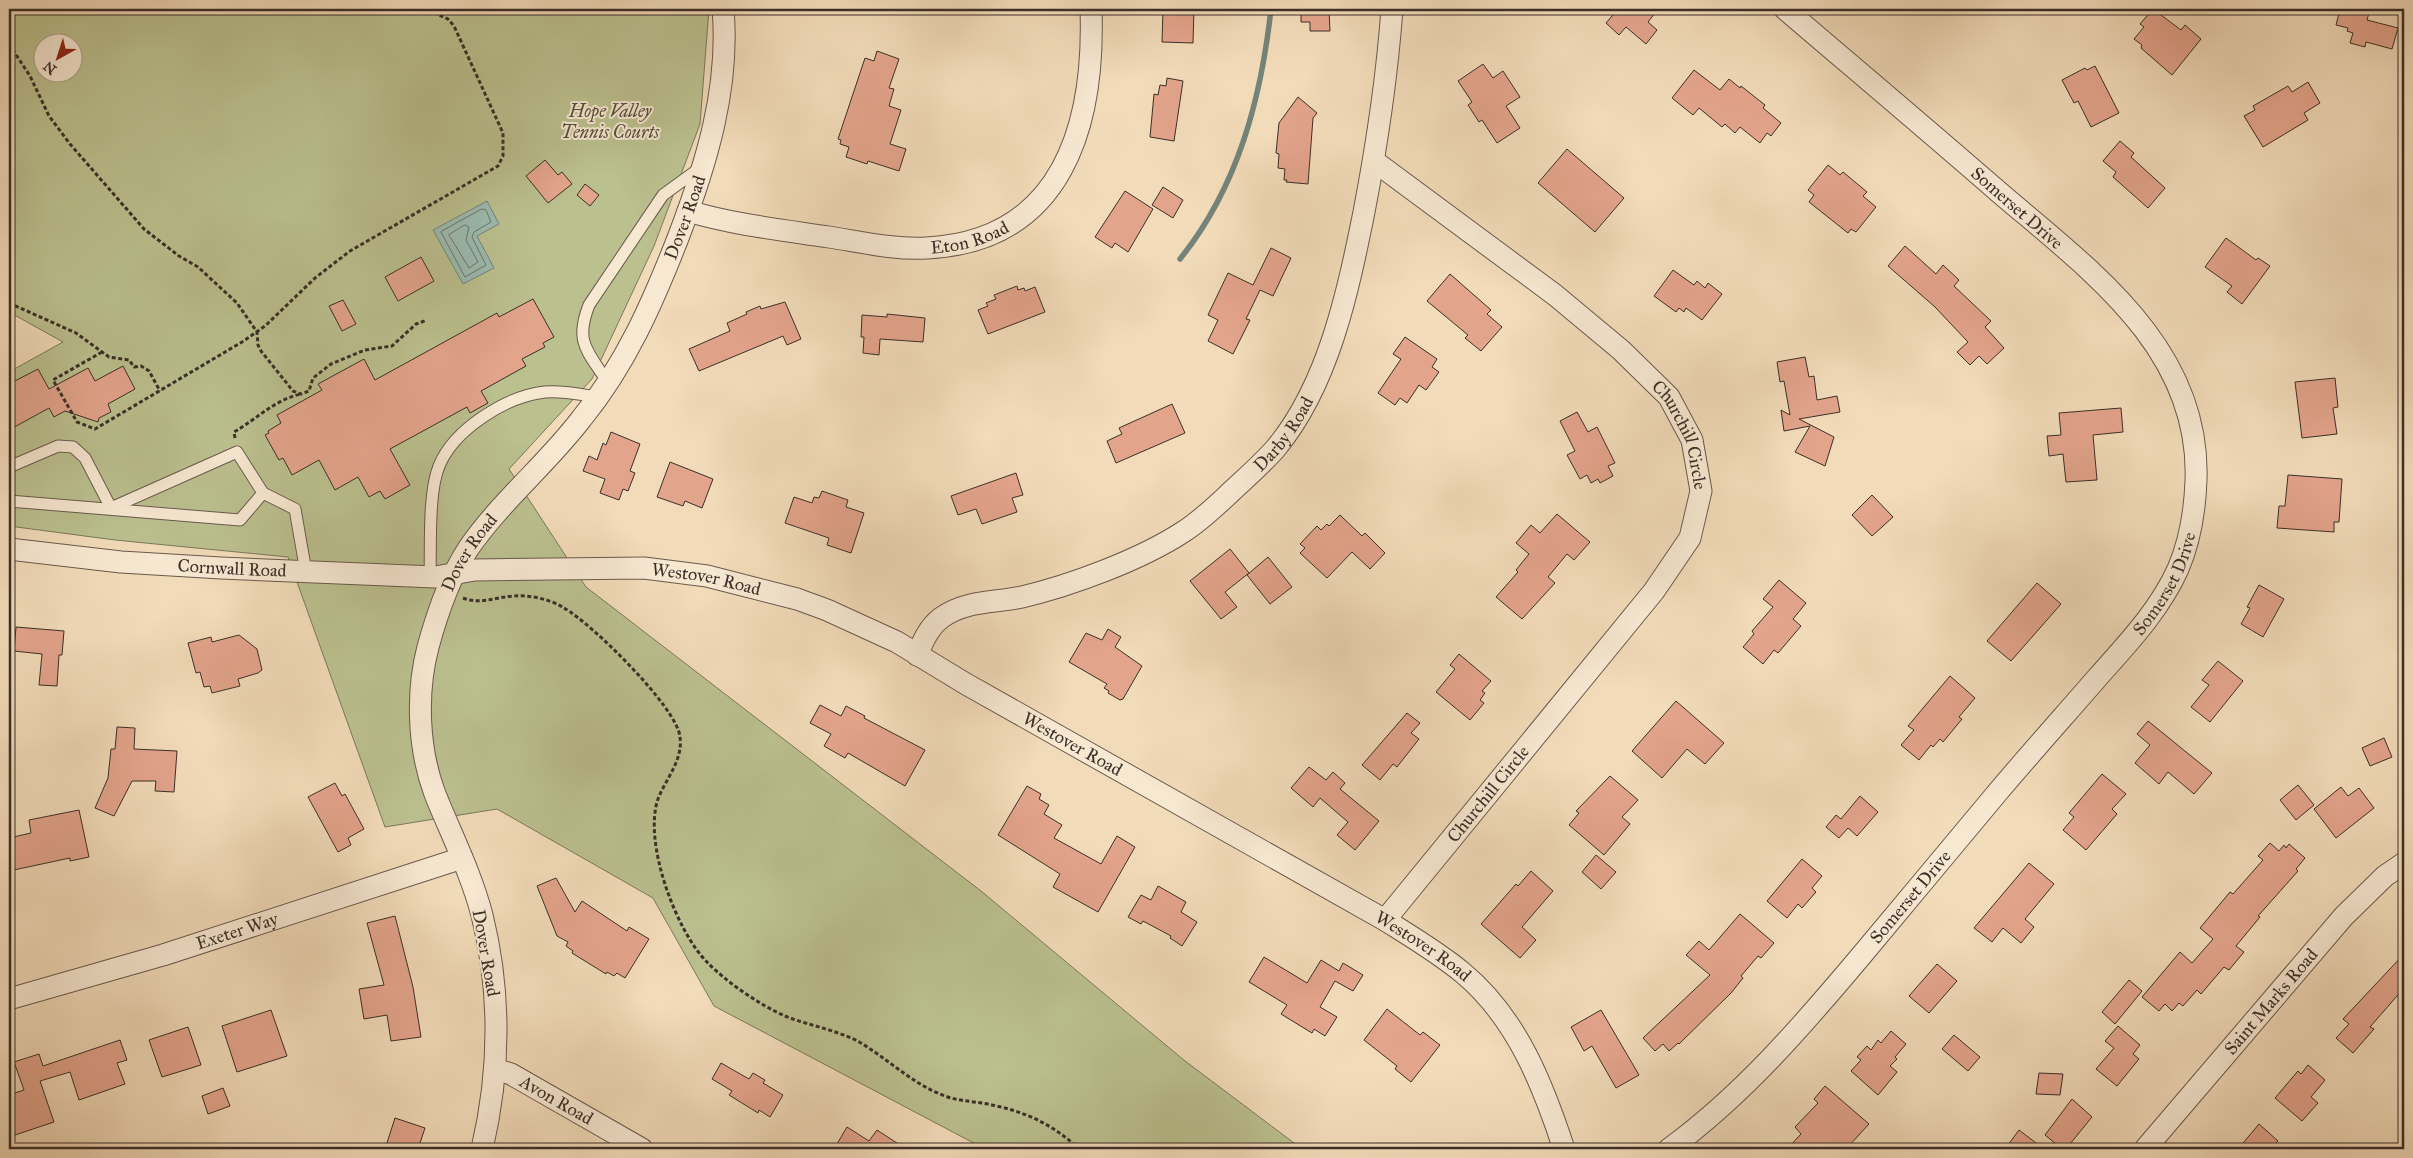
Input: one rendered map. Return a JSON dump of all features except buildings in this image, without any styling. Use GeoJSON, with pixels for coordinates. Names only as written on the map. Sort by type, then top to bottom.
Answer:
{"type":"FeatureCollection","features":[{"type":"Feature","properties":{"kind":"street","name":"Dover Road"},"geometry":{"type":"LineString","coordinates":[[482,1149],[495,1069],[497,1037],[495,992],[481,912],[462,858],[434,790],[421,724],[421,700],[427,650],[438,613],[451,582],[484,527],[563,443],[604,390],[644,320],[688,211],[703,166],[719,105],[725,60],[723,9]]}},
{"type":"Feature","properties":{"kind":"street","name":"Eton Road"},"geometry":{"type":"LineString","coordinates":[[688,211],[712,218],[774,230],[899,246],[926,248],[944,246],[991,235],[1026,212],[1043,197],[1058,178],[1068,159],[1082,112],[1088,79],[1091,9]]}},
{"type":"Feature","properties":{"kind":"street","name":"Darby Road"},"geometry":{"type":"LineString","coordinates":[[918,655],[930,629],[941,618],[958,609],[976,603],[1022,597],[1077,580],[1136,557],[1184,532],[1205,516],[1277,447],[1309,394],[1335,332],[1354,260],[1374,161],[1388,64],[1392,9]]}},
{"type":"Feature","properties":{"kind":"street","name":"Somerset Drive"},"geometry":{"type":"LineString","coordinates":[[1668,1149],[1703,1122],[1802,1026],[2012,776],[2146,623],[2177,570],[2187,544],[2195,501],[2197,457],[2188,414],[2169,367],[2145,328],[2128,308],[2080,262],[1785,9]]}},
{"type":"Feature","properties":{"kind":"street","name":"Churchill Circle"},"geometry":{"type":"LineString","coordinates":[[1374,161],[1555,295],[1621,350],[1669,396],[1692,440],[1701,491],[1690,538],[1654,591],[1385,920]]}},
{"type":"Feature","properties":{"kind":"street","name":"Cornwall Road"},"geometry":{"type":"LineString","coordinates":[[9,549],[121,562],[306,572],[430,576],[451,582]]}},
{"type":"Feature","properties":{"kind":"street","name":"Westover Road"},"geometry":{"type":"LineString","coordinates":[[451,582],[475,570],[590,567],[644,568],[690,573],[797,599],[881,634],[1385,920],[1432,949],[1465,974],[1500,1014],[1530,1060],[1564,1149]]}},
{"type":"Feature","properties":{"kind":"street","name":"Exeter Way"},"geometry":{"type":"LineString","coordinates":[[9,999],[163,956],[462,858]]}},
{"type":"Feature","properties":{"kind":"street","name":"Saint Marks Road"},"geometry":{"type":"LineString","coordinates":[[2145,1149],[2344,916],[2385,876],[2404,864]]}},
{"type":"Feature","properties":{"kind":"street","name":"Avon Road"},"geometry":{"type":"LineString","coordinates":[[495,1069],[511,1074],[642,1149]]}},
{"type":"Feature","properties":{"kind":"lane"},"geometry":{"type":"LineString","coordinates":[[430,576],[434,488],[439,465],[461,434],[479,419],[515,400],[546,392],[604,390],[584,345],[581,325],[589,305],[663,195],[703,166]]}},
{"type":"Feature","properties":{"kind":"lane"},"geometry":{"type":"LineString","coordinates":[[9,467],[58,446],[73,446],[85,458],[111,508]]}},
{"type":"Feature","properties":{"kind":"lane"},"geometry":{"type":"LineString","coordinates":[[111,508],[237,452],[263,493],[295,509],[306,572]]}},
{"type":"Feature","properties":{"kind":"lane"},"geometry":{"type":"LineString","coordinates":[[9,501],[240,520],[263,493]]}},
{"type":"Feature","properties":{"kind":"path"},"geometry":{"type":"LineString","coordinates":[[102,352],[53,380],[77,422],[95,429],[257,332],[315,278],[350,251],[498,166],[503,156],[503,133],[454,26],[448,19],[426,9]]}},
{"type":"Feature","properties":{"kind":"path"},"geometry":{"type":"LineString","coordinates":[[9,44],[30,76],[49,116],[70,144],[144,229],[214,280],[238,303],[257,332],[258,345],[269,363],[293,391],[301,394]]}},
{"type":"Feature","properties":{"kind":"path"},"geometry":{"type":"LineString","coordinates":[[9,303],[76,333],[109,357],[129,360],[134,367],[141,366],[149,371],[160,391]]}},
{"type":"Feature","properties":{"kind":"path"},"geometry":{"type":"LineString","coordinates":[[237,452],[234,432],[275,403],[287,397],[309,391],[313,378],[331,364],[365,350],[392,346],[416,324],[427,320]]}},
{"type":"Feature","properties":{"kind":"path"},"geometry":{"type":"LineString","coordinates":[[451,582],[472,601],[514,596],[533,597],[564,608],[583,622],[623,660],[647,684],[669,712],[680,735],[680,749],[678,761],[658,798],[656,808],[657,847],[669,898],[687,937],[706,962],[724,978],[768,1007],[783,1015],[859,1042],[929,1089],[959,1101],[992,1105],[1029,1115],[1047,1123],[1079,1149]]}},
{"type":"Feature","properties":{"kind":"green space","name":"Hope Valley Tennis Courts"},"geometry":{"type":"Polygon","coordinates":[[[9,9],[709,9],[700,124],[654,246],[592,379],[509,469],[586,587],[981,891],[1185,1061],[1302,1149],[985,1149],[714,1006],[653,898],[497,809],[385,827],[288,557],[115,540],[9,526],[9,372],[63,342],[9,312],[9,9]]]}},
{"type":"Feature","properties":{"kind":"water"},"geometry":{"type":"Polygon","coordinates":[[[487,201],[499,224],[477,236],[494,268],[463,284],[433,230],[487,201]]]}},
{"type":"Feature","properties":{"kind":"waterway"},"geometry":{"type":"LineString","coordinates":[[1180,259],[1200,231],[1217,202],[1232,172],[1244,141],[1261,76],[1271,9]]}}]}
